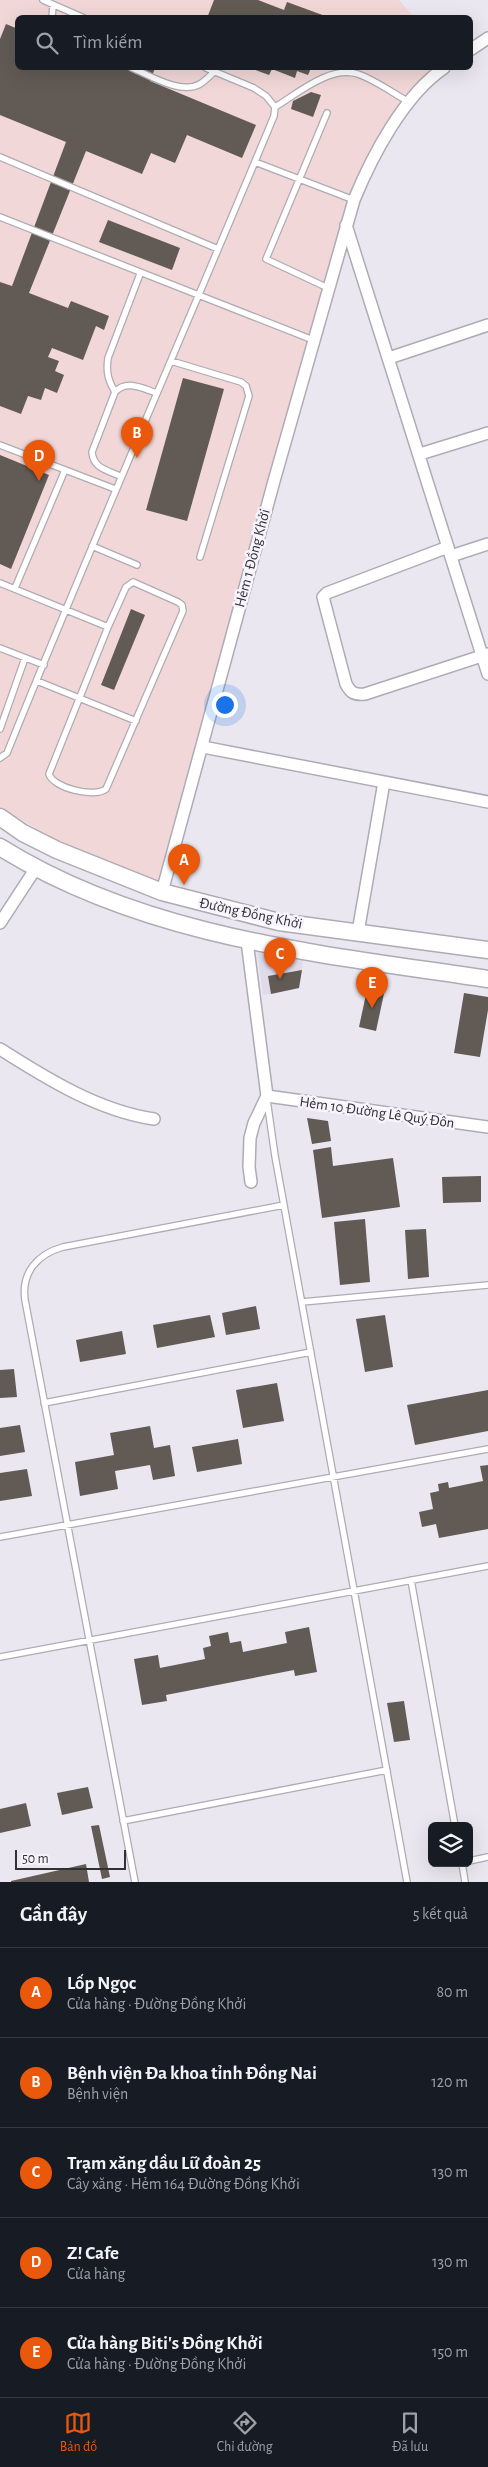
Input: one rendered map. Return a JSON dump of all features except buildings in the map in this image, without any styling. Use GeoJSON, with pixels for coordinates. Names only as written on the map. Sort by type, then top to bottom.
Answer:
{"type":"FeatureCollection","features":[{"type":"Feature","properties":{"kind":"main road","name":"Đường Đồng Khởi"},"geometry":{"type":"LineString","coordinates":[[0,817],[23,833],[57,850],[162,892],[279,922],[488,950]]}},
{"type":"Feature","properties":{"kind":"main road","name":"Đường Đồng Khởi"},"geometry":{"type":"LineString","coordinates":[[0,847],[36,868],[102,897],[161,918],[274,947],[488,979]]}},
{"type":"Feature","properties":{"kind":"main road"},"geometry":{"type":"LineString","coordinates":[[248,941],[251,915]]}},
{"type":"Feature","properties":{"kind":"street"},"geometry":{"type":"LineString","coordinates":[[473,48],[488,38]]}},
{"type":"Feature","properties":{"kind":"street","name":"Hẻm 1 Đồng Khởi"},"geometry":{"type":"LineString","coordinates":[[162,892],[203,747],[220,673],[354,200],[365,174],[409,102],[426,81],[441,70]]}},
{"type":"Feature","properties":{"kind":"street"},"geometry":{"type":"LineString","coordinates":[[346,225],[450,552],[485,655],[488,674]]}},
{"type":"Feature","properties":{"kind":"street"},"geometry":{"type":"LineString","coordinates":[[389,358],[488,325]]}},
{"type":"Feature","properties":{"kind":"street"},"geometry":{"type":"LineString","coordinates":[[420,454],[488,433]]}},
{"type":"Feature","properties":{"kind":"street"},"geometry":{"type":"LineString","coordinates":[[485,655],[365,694],[350,692],[346,684],[323,597],[327,592],[450,552],[488,544]]}},
{"type":"Feature","properties":{"kind":"street"},"geometry":{"type":"LineString","coordinates":[[203,747],[488,802]]}},
{"type":"Feature","properties":{"kind":"street"},"geometry":{"type":"LineString","coordinates":[[358,932],[384,782]]}},
{"type":"Feature","properties":{"kind":"street"},"geometry":{"type":"LineString","coordinates":[[0,923],[36,868]]}},
{"type":"Feature","properties":{"kind":"street"},"geometry":{"type":"LineString","coordinates":[[248,941],[267,1096],[254,1123],[250,1138],[249,1167],[251,1182]]}},
{"type":"Feature","properties":{"kind":"street"},"geometry":{"type":"LineString","coordinates":[[0,1049],[40,1074],[94,1100],[135,1116],[154,1119]]}},
{"type":"Feature","properties":{"kind":"street","name":"Hẻm 10 Đường Lê Quý Đôn"},"geometry":{"type":"LineString","coordinates":[[267,1096],[488,1128]]}},
{"type":"Feature","properties":{"kind":"lane"},"geometry":{"type":"LineString","coordinates":[[43,0],[77,15]]}},
{"type":"Feature","properties":{"kind":"lane"},"geometry":{"type":"LineString","coordinates":[[52,15],[53,5]]}},
{"type":"Feature","properties":{"kind":"lane"},"geometry":{"type":"LineString","coordinates":[[137,70],[178,86],[188,87],[199,85],[215,71]]}},
{"type":"Feature","properties":{"kind":"lane"},"geometry":{"type":"LineString","coordinates":[[0,758],[8,753],[120,476],[199,297],[274,116],[275,107],[266,96],[212,70]]}},
{"type":"Feature","properties":{"kind":"lane"},"geometry":{"type":"LineString","coordinates":[[275,107],[329,75],[345,72],[358,74],[409,102]]}},
{"type":"Feature","properties":{"kind":"lane"},"geometry":{"type":"LineString","coordinates":[[326,112],[266,259],[328,288]]}},
{"type":"Feature","properties":{"kind":"lane"},"geometry":{"type":"LineString","coordinates":[[0,157],[218,249]]}},
{"type":"Feature","properties":{"kind":"lane"},"geometry":{"type":"LineString","coordinates":[[255,162],[354,200]]}},
{"type":"Feature","properties":{"kind":"lane"},"geometry":{"type":"LineString","coordinates":[[0,217],[140,274],[313,340]]}},
{"type":"Feature","properties":{"kind":"lane"},"geometry":{"type":"LineString","coordinates":[[115,392],[109,382],[108,358],[140,274]]}},
{"type":"Feature","properties":{"kind":"lane"},"geometry":{"type":"LineString","coordinates":[[171,362],[241,382],[246,386],[249,396],[200,557]]}},
{"type":"Feature","properties":{"kind":"lane"},"geometry":{"type":"LineString","coordinates":[[120,476],[96,465],[92,460],[92,452],[115,392],[120,387],[129,385],[157,393]]}},
{"type":"Feature","properties":{"kind":"lane"},"geometry":{"type":"LineString","coordinates":[[0,445],[115,490]]}},
{"type":"Feature","properties":{"kind":"lane"},"geometry":{"type":"LineString","coordinates":[[15,588],[65,470]]}},
{"type":"Feature","properties":{"kind":"lane"},"geometry":{"type":"LineString","coordinates":[[92,546],[137,565]]}},
{"type":"Feature","properties":{"kind":"lane"},"geometry":{"type":"LineString","coordinates":[[133,582],[182,605],[183,611],[106,789],[100,793],[81,792],[54,782],[49,774],[108,627],[126,587],[133,582]]}},
{"type":"Feature","properties":{"kind":"lane"},"geometry":{"type":"LineString","coordinates":[[0,583],[66,612],[108,627]]}},
{"type":"Feature","properties":{"kind":"lane"},"geometry":{"type":"LineString","coordinates":[[0,648],[44,665]]}},
{"type":"Feature","properties":{"kind":"lane"},"geometry":{"type":"LineString","coordinates":[[0,729],[25,658]]}},
{"type":"Feature","properties":{"kind":"lane"},"geometry":{"type":"LineString","coordinates":[[37,681],[136,721]]}},
{"type":"Feature","properties":{"kind":"lane"},"geometry":{"type":"LineString","coordinates":[[267,1096],[284,1205],[407,1882]]}},
{"type":"Feature","properties":{"kind":"lane"},"geometry":{"type":"LineString","coordinates":[[135,1882],[24,1291],[27,1274],[37,1260],[52,1250],[63,1247],[284,1205]]}},
{"type":"Feature","properties":{"kind":"lane"},"geometry":{"type":"LineString","coordinates":[[302,1302],[488,1285]]}},
{"type":"Feature","properties":{"kind":"lane"},"geometry":{"type":"LineString","coordinates":[[44,1403],[311,1352]]}},
{"type":"Feature","properties":{"kind":"lane"},"geometry":{"type":"LineString","coordinates":[[0,1537],[488,1449]]}},
{"type":"Feature","properties":{"kind":"lane"},"geometry":{"type":"LineString","coordinates":[[0,1657],[488,1566]]}},
{"type":"Feature","properties":{"kind":"lane"},"geometry":{"type":"LineString","coordinates":[[411,1580],[454,1822]]}},
{"type":"Feature","properties":{"kind":"lane"},"geometry":{"type":"LineString","coordinates":[[123,1821],[387,1770]]}},
{"type":"Feature","properties":{"kind":"lane"},"geometry":{"type":"LineString","coordinates":[[473,1860],[488,1857]]}},
{"type":"Feature","properties":{"kind":"lane"},"geometry":{"type":"LineString","coordinates":[[463,1867],[466,1882]]}},
{"type":"Feature","properties":{"kind":"shaded area"},"geometry":{"type":"Polygon","coordinates":[[[0,0],[399,0],[412,15],[15,15],[15,70],[432,70],[421,78],[391,121],[361,171],[350,198],[307,342],[159,881],[56,840],[0,807],[0,0]]]}},
{"type":"Feature","properties":{"kind":"shaded area"},"geometry":{"type":"Polygon","coordinates":[[[257,952],[303,960],[299,988],[263,995],[257,952]]]}},
{"type":"Feature","properties":{"kind":"place","name":"Bệnh viện Đa khoa tỉnh Đồng Nai"},"geometry":{"type":"Point","coordinates":[137,458]}},
{"type":"Feature","properties":{"kind":"place","name":"Z! Cafe"},"geometry":{"type":"Point","coordinates":[39,481]}},
{"type":"Feature","properties":{"kind":"place","name":"Lốp Ngọc"},"geometry":{"type":"Point","coordinates":[184,885]}},
{"type":"Feature","properties":{"kind":"place","name":"Trạm xăng dầu Lữ đoàn 25"},"geometry":{"type":"Point","coordinates":[280,979]}},
{"type":"Feature","properties":{"kind":"place","name":"Cửa hàng Biti's Đồng Khởi"},"geometry":{"type":"Point","coordinates":[372,1008]}}]}
